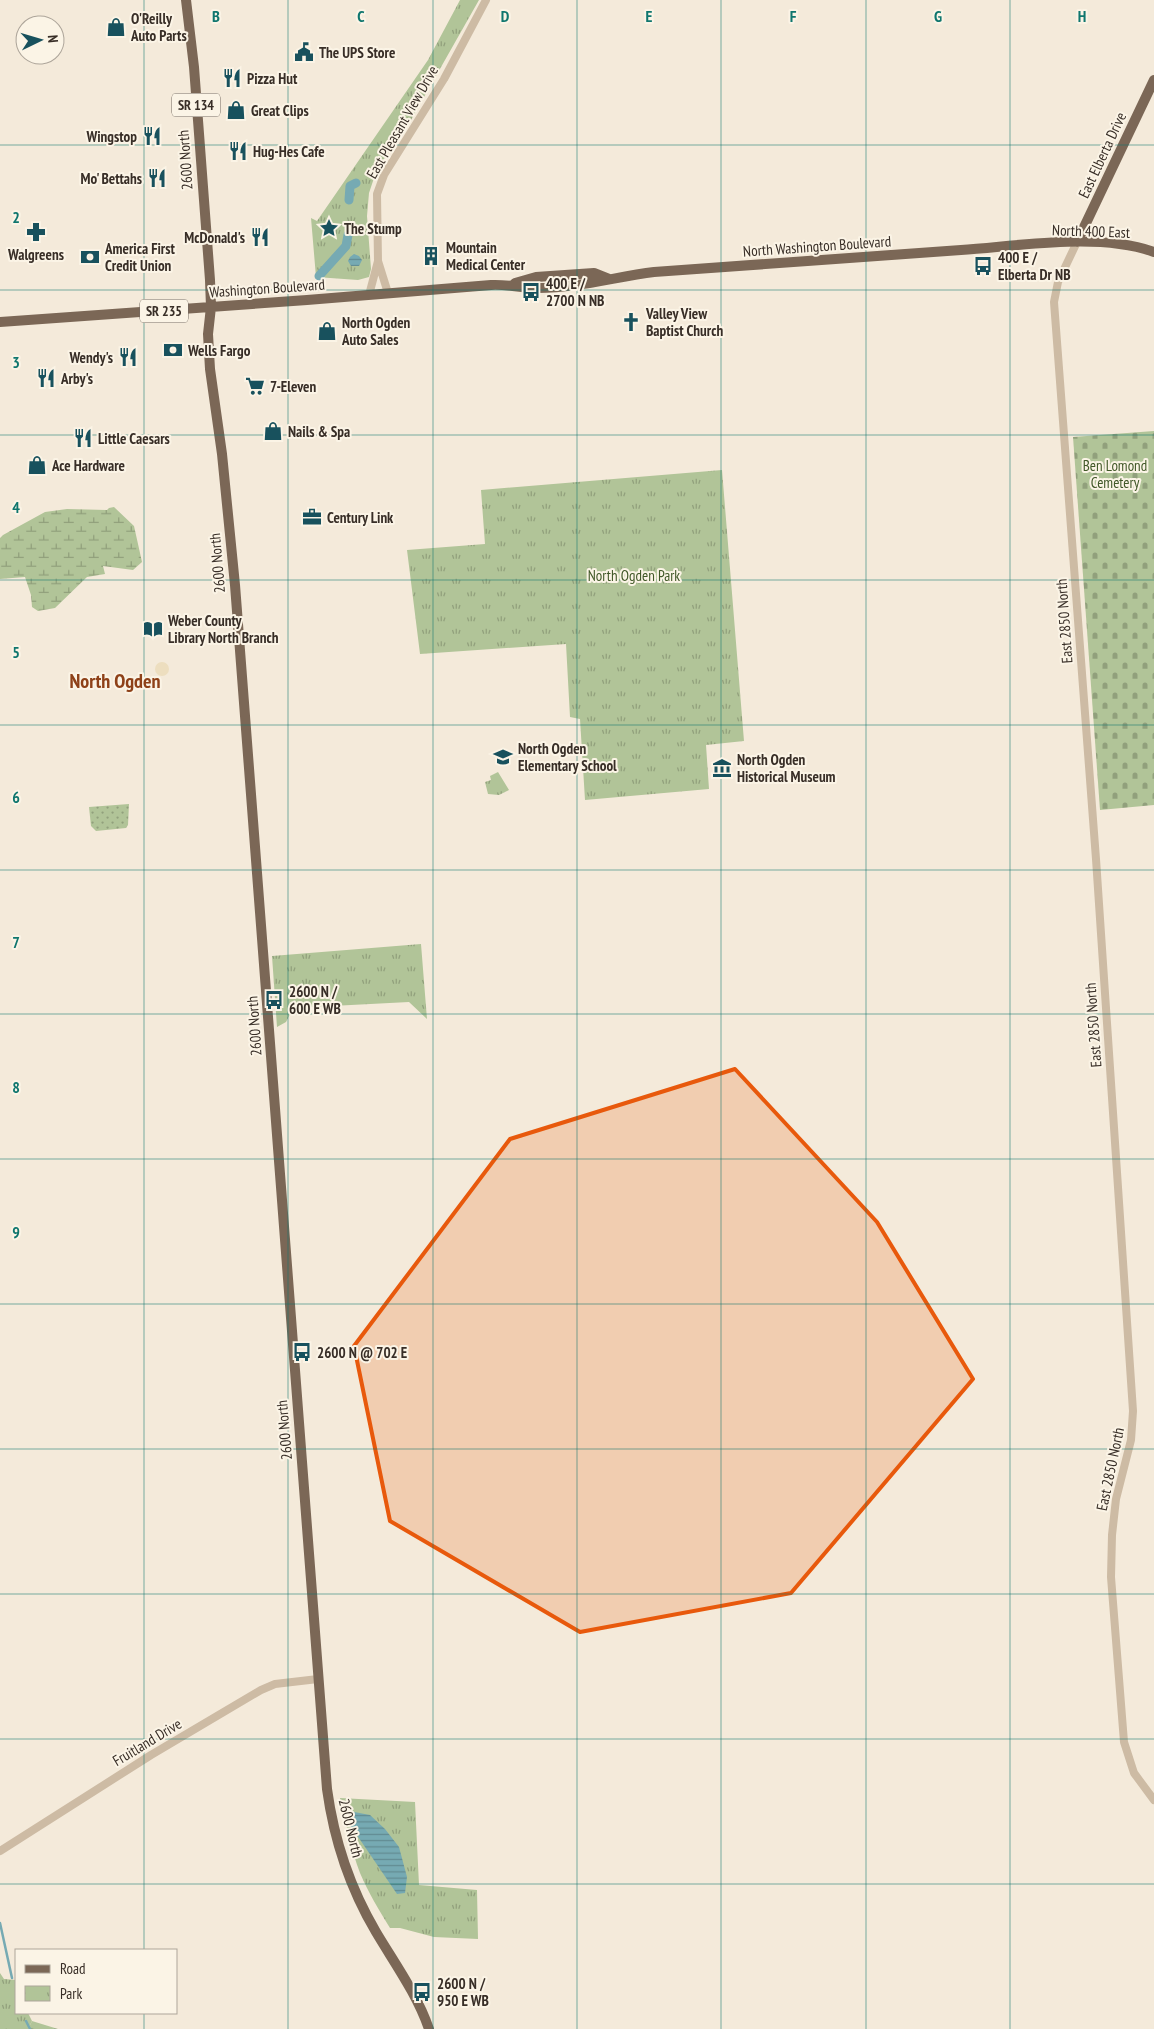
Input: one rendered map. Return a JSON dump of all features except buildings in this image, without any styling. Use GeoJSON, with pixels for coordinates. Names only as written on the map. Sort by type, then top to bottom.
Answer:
{"type":"FeatureCollection","features":[{"type":"Feature","properties":{"kind":"main road","name":"2600 North"},"geometry":{"type":"LineString","coordinates":[[186,0],[194,67],[211,307],[208,334],[210,369],[222,454],[235,585],[329,1808],[343,1863],[357,1896],[375,1931],[405,1978],[429,2029]]}},
{"type":"Feature","properties":{"kind":"main road","name":"East Elberta Drive"},"geometry":{"type":"LineString","coordinates":[[1077,242],[1154,80]]}},
{"type":"Feature","properties":{"kind":"main road","name":"North 400 East"},"geometry":{"type":"LineString","coordinates":[[1027,245],[1077,242],[1121,244],[1154,252]]}},
{"type":"Feature","properties":{"kind":"main road","name":"North Washington Boulevard"},"geometry":{"type":"LineString","coordinates":[[447,288],[508,284],[536,277],[594,273],[609,279],[654,272],[1027,245]]}},
{"type":"Feature","properties":{"kind":"main road","name":"Washington Boulevard"},"geometry":{"type":"LineString","coordinates":[[0,322],[447,288]]}},
{"type":"Feature","properties":{"kind":"street","name":"East Pleasant View Drive"},"geometry":{"type":"LineString","coordinates":[[369,295],[378,261],[376,206],[377,194],[384,175],[444,79],[486,0]]}},
{"type":"Feature","properties":{"kind":"street","name":"East 2850 North"},"geometry":{"type":"LineString","coordinates":[[1077,242],[1058,282],[1054,302],[1096,859],[1133,1411],[1132,1440],[1116,1499],[1111,1540],[1111,1577],[1124,1742],[1134,1773],[1154,1800]]}},
{"type":"Feature","properties":{"kind":"street"},"geometry":{"type":"LineString","coordinates":[[378,261],[388,293]]}},
{"type":"Feature","properties":{"kind":"street","name":"Fruitland Drive"},"geometry":{"type":"LineString","coordinates":[[0,1851],[151,1755],[261,1690],[275,1684],[318,1679]]}},
{"type":"Feature","properties":{"kind":"highlighted area"},"geometry":{"type":"Polygon","coordinates":[[[735,1069],[877,1222],[973,1379],[791,1593],[580,1632],[390,1521],[354,1346],[510,1139],[735,1069]]]}},
{"type":"Feature","properties":{"kind":"green space"},"geometry":{"type":"Polygon","coordinates":[[[460,0],[479,0],[411,120],[377,169],[369,193],[367,216],[371,269],[369,277],[358,280],[316,277],[311,218],[317,221],[428,60],[460,0]]]}},
{"type":"Feature","properties":{"kind":"green space","name":"Ben Lomond Cemetery"},"geometry":{"type":"Polygon","coordinates":[[[1154,431],[1154,805],[1100,810],[1073,437],[1154,431]]]}},
{"type":"Feature","properties":{"kind":"green space","name":"North Ogden Park"},"geometry":{"type":"Polygon","coordinates":[[[722,470],[744,741],[706,745],[709,789],[585,800],[580,719],[570,717],[566,644],[420,654],[407,550],[485,544],[481,490],[722,470]]]}},
{"type":"Feature","properties":{"kind":"green space"},"geometry":{"type":"Polygon","coordinates":[[[114,507],[134,526],[142,562],[133,570],[103,566],[105,574],[87,577],[55,608],[38,611],[32,607],[31,595],[25,577],[0,579],[0,538],[3,535],[45,512],[67,509],[107,510],[114,507]]]}},
{"type":"Feature","properties":{"kind":"green space"},"geometry":{"type":"Polygon","coordinates":[[[498,772],[509,790],[499,795],[488,794],[485,782],[491,780],[490,776],[498,772]]]}},
{"type":"Feature","properties":{"kind":"green space"},"geometry":{"type":"Polygon","coordinates":[[[129,804],[128,825],[126,828],[96,831],[91,826],[89,807],[129,804]]]}},
{"type":"Feature","properties":{"kind":"green space"},"geometry":{"type":"Polygon","coordinates":[[[421,944],[427,1019],[409,1002],[293,1008],[286,1022],[277,1027],[272,956],[421,944]]]}},
{"type":"Feature","properties":{"kind":"green space"},"geometry":{"type":"Polygon","coordinates":[[[340,1798],[415,1802],[419,1885],[477,1890],[478,1939],[434,1937],[400,1928],[390,1928],[360,1873],[340,1798]]]}},
{"type":"Feature","properties":{"kind":"green space"},"geometry":{"type":"Polygon","coordinates":[[[0,1973],[4,1979],[15,1980],[15,2014],[28,2014],[32,2021],[28,2029],[0,2029],[0,1973]]]}},
{"type":"Feature","properties":{"kind":"green space"},"geometry":{"type":"Polygon","coordinates":[[[32,2021],[58,2029],[28,2029],[32,2021]]]}},
{"type":"Feature","properties":{"kind":"shaded area"},"geometry":{"type":"Polygon","coordinates":[[[159,662],[165,662],[169,669],[165,676],[159,676],[155,672],[155,666],[159,662]]]}},
{"type":"Feature","properties":{"kind":"water"},"geometry":{"type":"Polygon","coordinates":[[[354,254],[362,260],[359,266],[351,266],[348,261],[354,254]]]}},
{"type":"Feature","properties":{"kind":"water"},"geometry":{"type":"Polygon","coordinates":[[[349,1811],[370,1815],[385,1829],[399,1847],[407,1877],[405,1893],[397,1894],[350,1825],[349,1811]]]}},
{"type":"Feature","properties":{"kind":"waterway"},"geometry":{"type":"LineString","coordinates":[[349,200],[350,186],[356,183]]}},
{"type":"Feature","properties":{"kind":"waterway"},"geometry":{"type":"LineString","coordinates":[[319,276],[346,246],[348,235]]}},
{"type":"Feature","properties":{"kind":"waterway"},"geometry":{"type":"LineString","coordinates":[[0,1923],[12,1978]]}},
{"type":"Feature","properties":{"kind":"waterway"},"geometry":{"type":"LineString","coordinates":[[26,2021],[30,2029]]}},
{"type":"Feature","properties":{"kind":"place","name":"O'Reilly Auto Parts"},"geometry":{"type":"Point","coordinates":[116,27]}},
{"type":"Feature","properties":{"kind":"place","name":"The UPS Store"},"geometry":{"type":"Point","coordinates":[304,52]}},
{"type":"Feature","properties":{"kind":"place","name":"Pizza Hut"},"geometry":{"type":"Point","coordinates":[232,78]}},
{"type":"Feature","properties":{"kind":"place","name":"Great Clips"},"geometry":{"type":"Point","coordinates":[236,110]}},
{"type":"Feature","properties":{"kind":"place","name":"Wingstop"},"geometry":{"type":"Point","coordinates":[152,136]}},
{"type":"Feature","properties":{"kind":"place","name":"Hug-Hes Cafe"},"geometry":{"type":"Point","coordinates":[238,151]}},
{"type":"Feature","properties":{"kind":"place","name":"Mo' Bettahs"},"geometry":{"type":"Point","coordinates":[157,178]}},
{"type":"Feature","properties":{"kind":"place","name":"The Stump"},"geometry":{"type":"Point","coordinates":[329,228]}},
{"type":"Feature","properties":{"kind":"place","name":"Walgreens"},"geometry":{"type":"Point","coordinates":[36,232]}},
{"type":"Feature","properties":{"kind":"place","name":"McDonald's"},"geometry":{"type":"Point","coordinates":[260,237]}},
{"type":"Feature","properties":{"kind":"place","name":"Mountain Medical Center"},"geometry":{"type":"Point","coordinates":[431,256]}},
{"type":"Feature","properties":{"kind":"place","name":"America First Credit Union"},"geometry":{"type":"Point","coordinates":[90,257]}},
{"type":"Feature","properties":{"kind":"place","name":"400 E / Elberta Dr NB"},"geometry":{"type":"Point","coordinates":[983,266]}},
{"type":"Feature","properties":{"kind":"place","name":"400 E / 2700 N NB"},"geometry":{"type":"Point","coordinates":[531,292]}},
{"type":"Feature","properties":{"kind":"place","name":"Valley View Baptist Church"},"geometry":{"type":"Point","coordinates":[631,322]}},
{"type":"Feature","properties":{"kind":"place","name":"North Ogden Auto Sales"},"geometry":{"type":"Point","coordinates":[327,331]}},
{"type":"Feature","properties":{"kind":"place","name":"Wells Fargo"},"geometry":{"type":"Point","coordinates":[173,350]}},
{"type":"Feature","properties":{"kind":"place","name":"Wendy's"},"geometry":{"type":"Point","coordinates":[128,357]}},
{"type":"Feature","properties":{"kind":"place","name":"Arby's"},"geometry":{"type":"Point","coordinates":[46,378]}},
{"type":"Feature","properties":{"kind":"place","name":"7-Eleven"},"geometry":{"type":"Point","coordinates":[255,386]}},
{"type":"Feature","properties":{"kind":"place","name":"Nails & Spa"},"geometry":{"type":"Point","coordinates":[273,431]}},
{"type":"Feature","properties":{"kind":"place","name":"Little Caesars"},"geometry":{"type":"Point","coordinates":[83,438]}},
{"type":"Feature","properties":{"kind":"place","name":"Ace Hardware"},"geometry":{"type":"Point","coordinates":[37,465]}},
{"type":"Feature","properties":{"kind":"place","name":"Century Link"},"geometry":{"type":"Point","coordinates":[312,517]}},
{"type":"Feature","properties":{"kind":"place","name":"Weber County Library North Branch"},"geometry":{"type":"Point","coordinates":[153,629]}},
{"type":"Feature","properties":{"kind":"place","name":"North Ogden Elementary School"},"geometry":{"type":"Point","coordinates":[503,757]}},
{"type":"Feature","properties":{"kind":"place","name":"North Ogden Historical Museum"},"geometry":{"type":"Point","coordinates":[722,768]}},
{"type":"Feature","properties":{"kind":"place","name":"2600 N / 600 E WB"},"geometry":{"type":"Point","coordinates":[274,1000]}},
{"type":"Feature","properties":{"kind":"place","name":"2600 N @ 702 E"},"geometry":{"type":"Point","coordinates":[302,1352]}},
{"type":"Feature","properties":{"kind":"place","name":"2600 N / 950 E WB"},"geometry":{"type":"Point","coordinates":[422,1992]}},
{"type":"Feature","properties":{"kind":"district","name":"North Ogden"},"geometry":{"type":"Point","coordinates":[115,681]}}]}
